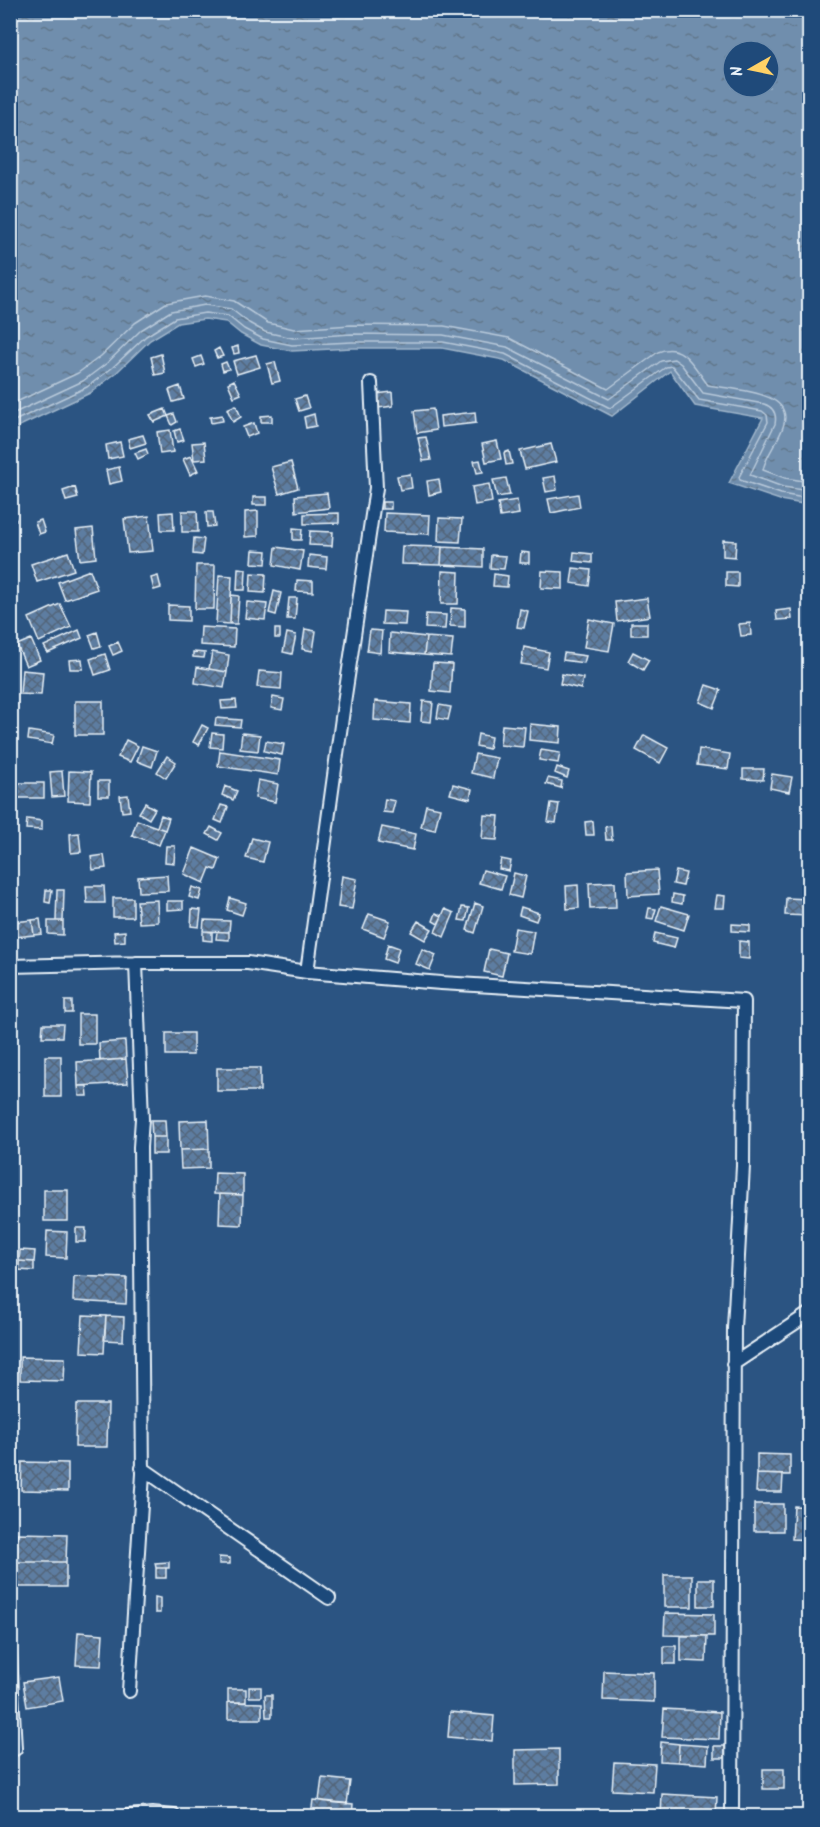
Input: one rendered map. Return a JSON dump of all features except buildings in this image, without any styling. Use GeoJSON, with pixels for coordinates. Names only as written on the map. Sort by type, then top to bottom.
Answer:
{"type":"FeatureCollection","features":[{"type":"Feature","properties":{"kind":"street"},"geometry":{"type":"LineString","coordinates":[[307,972],[376,488],[371,384]]}},
{"type":"Feature","properties":{"kind":"street"},"geometry":{"type":"LineString","coordinates":[[129,1691],[143,1474],[140,1147],[142,1119],[136,963]]}},
{"type":"Feature","properties":{"kind":"street"},"geometry":{"type":"LineString","coordinates":[[10,983],[11,965],[248,963],[307,972],[594,993],[744,1001],[743,1166],[733,1364],[732,1816]]}},
{"type":"Feature","properties":{"kind":"street"},"geometry":{"type":"LineString","coordinates":[[733,1364],[810,1313]]}},
{"type":"Feature","properties":{"kind":"street"},"geometry":{"type":"LineString","coordinates":[[142,1467],[329,1598]]}},
{"type":"Feature","properties":{"kind":"street"},"geometry":{"type":"LineString","coordinates":[[10,1655],[15,1749]]}},
{"type":"Feature","properties":{"kind":"street"},"geometry":{"type":"LineString","coordinates":[[128,1816],[152,1814],[174,1816]]}},
{"type":"Feature","properties":{"kind":"water"},"geometry":{"type":"Polygon","coordinates":[[[10,11],[809,11],[809,505],[780,500],[729,483],[763,418],[695,406],[670,371],[612,416],[504,360],[442,348],[292,351],[261,345],[226,322],[205,319],[178,323],[150,340],[116,373],[90,393],[11,430],[10,11]]]}}]}
